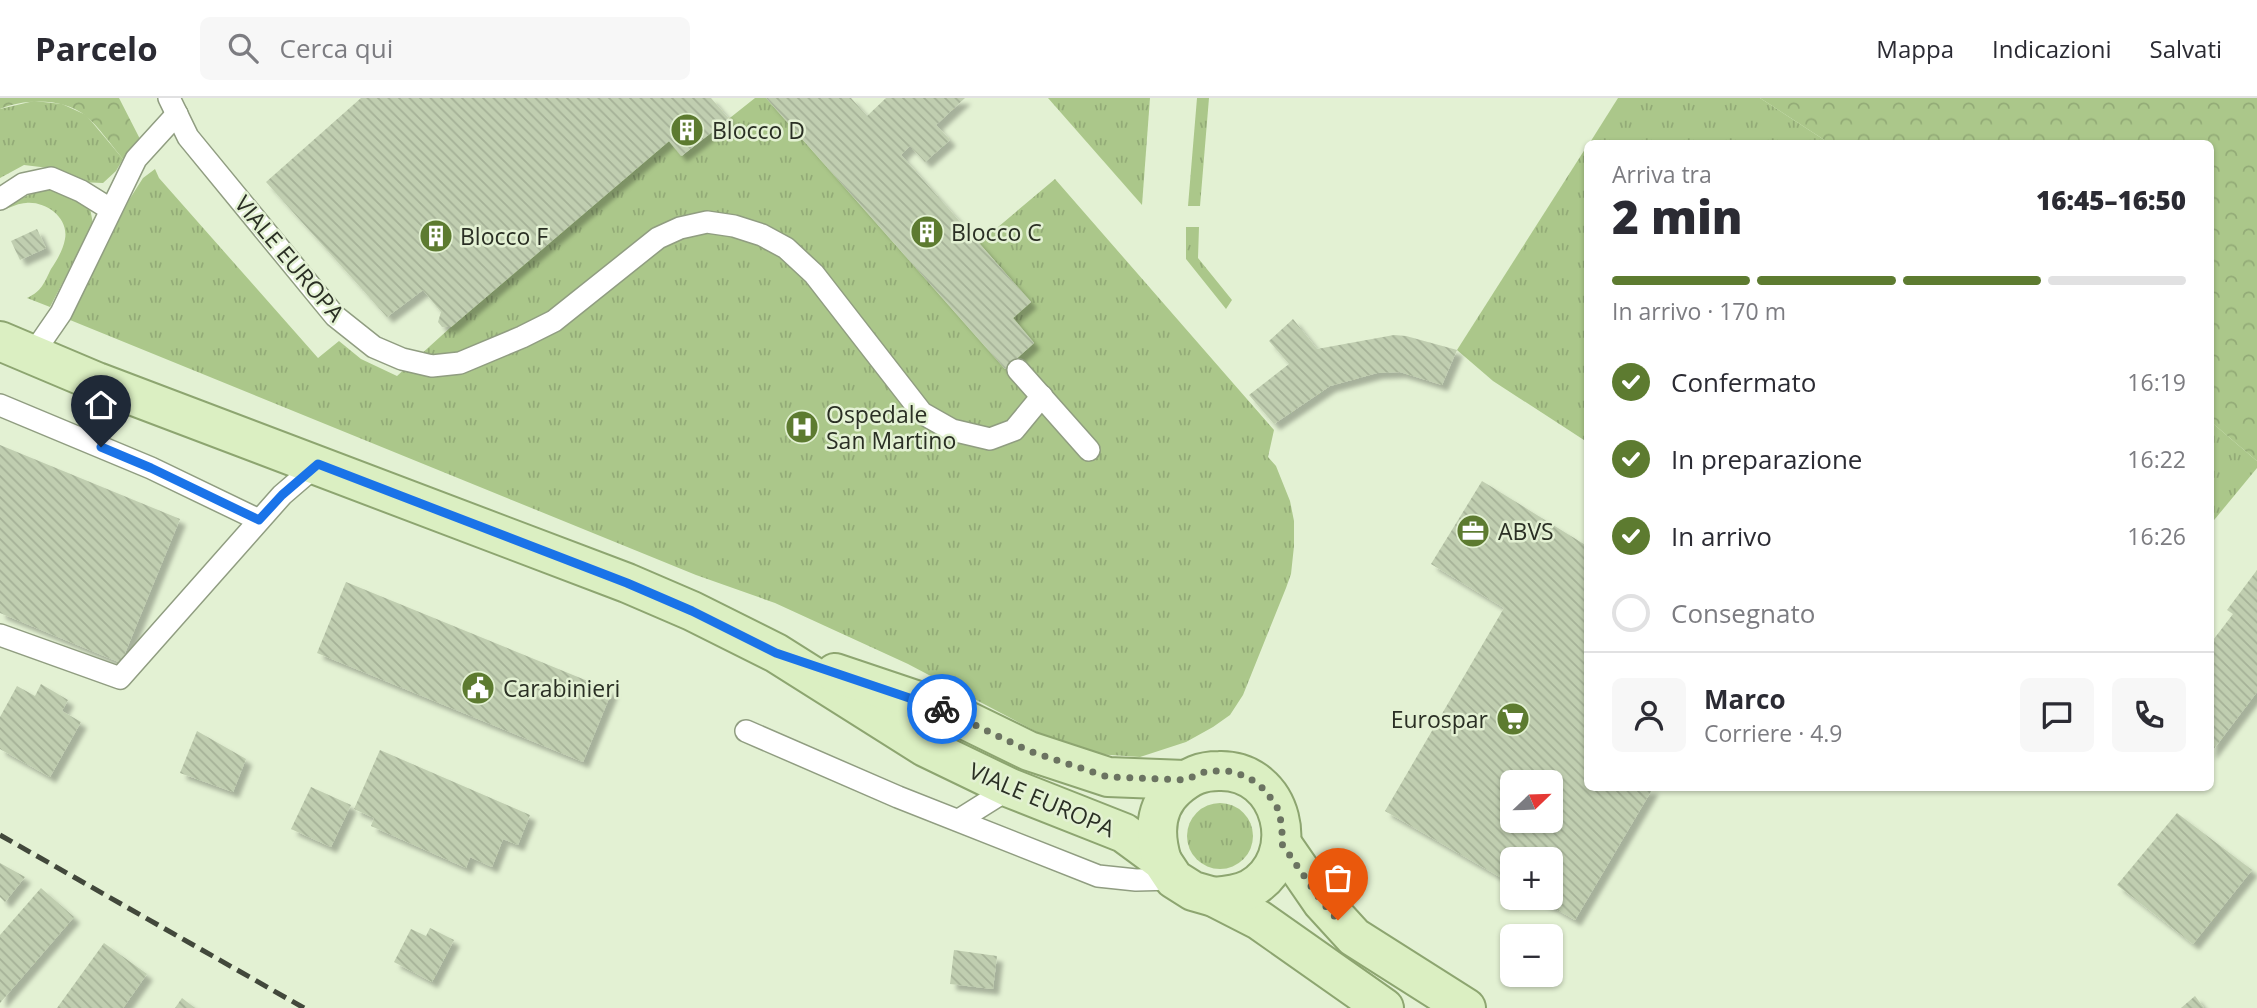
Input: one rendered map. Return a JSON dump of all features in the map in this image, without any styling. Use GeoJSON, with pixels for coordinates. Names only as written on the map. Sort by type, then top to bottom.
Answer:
{"type":"FeatureCollection","features":[{"type":"Feature","properties":{"kind":"main road","name":"VIALE EUROPA"},"geometry":{"type":"LineString","coordinates":[[16,348],[96,382],[318,464],[627,583],[692,611],[776,653],[925,747],[1010,788],[1124,833],[1192,891],[1213,897],[1259,920],[1384,1008]]}},
{"type":"Feature","properties":{"kind":"main road","name":"VIALE EUROPA"},"geometry":{"type":"LineString","coordinates":[[776,653],[945,710],[1029,751],[1108,777],[1185,780],[1207,771],[1228,771],[1248,777],[1265,790],[1277,807],[1282,825],[1282,844],[1322,902],[1354,937],[1466,1008]]}},
{"type":"Feature","properties":{"kind":"main road"},"geometry":{"type":"LineString","coordinates":[[1168,870],[1156,844],[1156,825],[1161,807],[1171,792],[1185,780]]}},
{"type":"Feature","properties":{"kind":"main road"},"geometry":{"type":"LineString","coordinates":[[1213,897],[1250,889],[1265,877],[1276,862],[1282,844]]}},
{"type":"Feature","properties":{"kind":"lane","name":"VIALE EUROPA"},"geometry":{"type":"LineString","coordinates":[[16,348],[61,313],[136,159],[173,106],[188,137],[335,316],[374,347],[402,359],[432,366],[460,363],[522,338],[554,321],[658,238],[681,228],[707,222],[734,226],[762,235],[786,248],[814,274],[922,413],[952,430],[990,439],[1014,430],[1042,396]]}},
{"type":"Feature","properties":{"kind":"lane"},"geometry":{"type":"LineString","coordinates":[[0,199],[23,184],[51,178],[81,191],[110,209]]}},
{"type":"Feature","properties":{"kind":"lane"},"geometry":{"type":"LineString","coordinates":[[1018,370],[1089,450]]}},
{"type":"Feature","properties":{"kind":"lane"},"geometry":{"type":"LineString","coordinates":[[0,405],[151,468],[259,520]]}},
{"type":"Feature","properties":{"kind":"lane"},"geometry":{"type":"LineString","coordinates":[[0,635],[120,678],[282,495],[318,464]]}},
{"type":"Feature","properties":{"kind":"lane"},"geometry":{"type":"LineString","coordinates":[[746,732],[898,797],[1098,876],[1136,880],[1168,870]]}},
{"type":"Feature","properties":{"kind":"lane"},"geometry":{"type":"LineString","coordinates":[[959,820],[1010,788]]}},
{"type":"Feature","properties":{"kind":"green space"},"geometry":{"type":"Polygon","coordinates":[[[0,98],[119,98],[140,139],[123,159],[95,125],[77,110],[44,102],[21,103],[0,109],[0,98]]]}},
{"type":"Feature","properties":{"kind":"green space"},"geometry":{"type":"Polygon","coordinates":[[[755,98],[766,98],[1005,369],[1034,343],[1013,318],[1031,302],[979,243],[1055,179],[1274,430],[1268,457],[1276,466],[1290,501],[1294,521],[1291,574],[1243,695],[1230,715],[1186,742],[1140,757],[1096,754],[1052,740],[908,664],[775,603],[696,575],[70,320],[129,200],[143,178],[155,169],[159,178],[318,358],[339,341],[361,359],[397,376],[669,141],[682,156],[755,98]]]}},
{"type":"Feature","properties":{"kind":"green space"},"geometry":{"type":"Polygon","coordinates":[[[1048,98],[1150,98],[1142,205],[1048,98]]]}},
{"type":"Feature","properties":{"kind":"green space"},"geometry":{"type":"Polygon","coordinates":[[[1197,98],[1209,98],[1200,206],[1188,206],[1197,98]]]}},
{"type":"Feature","properties":{"kind":"green space"},"geometry":{"type":"Polygon","coordinates":[[[1618,98],[1760,98],[1824,140],[1592,140],[1618,98]]]}},
{"type":"Feature","properties":{"kind":"green space"},"geometry":{"type":"Polygon","coordinates":[[[1760,98],[2257,98],[2257,461],[2214,424],[2214,140],[1824,140],[1760,98]]]}},
{"type":"Feature","properties":{"kind":"green space"},"geometry":{"type":"Polygon","coordinates":[[[34,101],[62,104],[86,115],[123,159],[116,171],[103,183],[79,182],[57,169],[24,165],[0,178],[0,109],[34,101]]]}},
{"type":"Feature","properties":{"kind":"green space"},"geometry":{"type":"Polygon","coordinates":[[[1584,151],[1584,440],[1493,381],[1457,350],[1584,151]]]}},
{"type":"Feature","properties":{"kind":"green space"},"geometry":{"type":"Polygon","coordinates":[[[58,189],[90,208],[93,224],[50,307],[27,298],[42,286],[60,255],[65,239],[63,224],[55,212],[34,203],[23,203],[5,209],[30,194],[58,189]]]}},
{"type":"Feature","properties":{"kind":"green space"},"geometry":{"type":"Polygon","coordinates":[[[1186,227],[1199,227],[1198,258],[1232,300],[1226,309],[1186,259],[1186,227]]]}},
{"type":"Feature","properties":{"kind":"green space"},"geometry":{"type":"Polygon","coordinates":[[[2214,424],[2257,461],[2257,468],[2214,520],[2214,424]]]}},
{"type":"Feature","properties":{"kind":"green space"},"geometry":{"type":"Polygon","coordinates":[[[1220,803],[1233,806],[1243,813],[1250,823],[1253,836],[1250,849],[1243,859],[1233,866],[1220,869],[1207,866],[1197,859],[1190,849],[1187,836],[1190,823],[1197,813],[1207,806],[1220,803]]]}},
{"type":"Feature","properties":{"kind":"building","name":"Blocco F"},"geometry":{"type":"Polygon","coordinates":[[[361,98],[711,98],[729,119],[681,156],[669,141],[451,327],[442,327],[438,322],[441,312],[423,290],[387,317],[266,182],[361,98]]]}},
{"type":"Feature","properties":{"kind":"building","name":"Blocco C"},"geometry":{"type":"Polygon","coordinates":[[[766,98],[851,98],[867,116],[886,98],[965,98],[936,125],[950,140],[925,162],[910,146],[901,155],[1031,302],[1013,318],[1034,343],[1005,369],[766,98]]]}},
{"type":"Feature","properties":{"kind":"building"},"geometry":{"type":"Polygon","coordinates":[[[37,229],[46,248],[20,260],[11,241],[37,229]]]}},
{"type":"Feature","properties":{"kind":"building"},"geometry":{"type":"Polygon","coordinates":[[[1293,319],[1317,349],[1394,335],[1457,350],[1442,385],[1400,372],[1377,373],[1330,386],[1274,424],[1249,395],[1289,364],[1269,341],[1293,319]]]}},
{"type":"Feature","properties":{"kind":"building"},"geometry":{"type":"Polygon","coordinates":[[[0,445],[180,519],[121,663],[0,613],[0,445]]]}},
{"type":"Feature","properties":{"kind":"building","name":"Eurospar"},"geometry":{"type":"Polygon","coordinates":[[[1482,481],[1584,544],[1584,791],[1651,791],[1575,920],[1557,910],[1563,910],[1563,847],[1500,847],[1500,877],[1385,811],[1504,608],[1431,564],[1482,481]]]}},
{"type":"Feature","properties":{"kind":"building"},"geometry":{"type":"Polygon","coordinates":[[[2257,570],[2257,692],[2214,749],[2214,639],[2233,614],[2227,610],[2257,570]]]}},
{"type":"Feature","properties":{"kind":"building"},"geometry":{"type":"Polygon","coordinates":[[[346,582],[612,691],[583,762],[317,653],[346,582]]]}},
{"type":"Feature","properties":{"kind":"building"},"geometry":{"type":"Polygon","coordinates":[[[41,684],[68,700],[62,711],[81,722],[50,777],[0,749],[0,717],[17,686],[35,696],[41,684]]]}},
{"type":"Feature","properties":{"kind":"building"},"geometry":{"type":"Polygon","coordinates":[[[197,731],[246,759],[233,792],[180,773],[197,731]]]}},
{"type":"Feature","properties":{"kind":"building"},"geometry":{"type":"Polygon","coordinates":[[[380,750],[530,815],[518,845],[503,839],[492,867],[470,857],[466,868],[371,826],[374,818],[354,809],[380,750]]]}},
{"type":"Feature","properties":{"kind":"building"},"geometry":{"type":"Polygon","coordinates":[[[311,787],[351,805],[331,847],[291,829],[311,787]]]}},
{"type":"Feature","properties":{"kind":"building"},"geometry":{"type":"Polygon","coordinates":[[[2177,813],[2252,870],[2193,944],[2117,885],[2177,813]]]}},
{"type":"Feature","properties":{"kind":"building"},"geometry":{"type":"Polygon","coordinates":[[[0,863],[25,877],[5,902],[0,897],[0,863]]]}},
{"type":"Feature","properties":{"kind":"building"},"geometry":{"type":"Polygon","coordinates":[[[41,888],[74,917],[0,1003],[0,935],[41,888]]]}},
{"type":"Feature","properties":{"kind":"building"},"geometry":{"type":"Polygon","coordinates":[[[430,928],[454,940],[432,982],[394,962],[411,929],[426,936],[430,928]]]}},
{"type":"Feature","properties":{"kind":"building"},"geometry":{"type":"Polygon","coordinates":[[[104,943],[147,974],[123,1008],[57,1008],[104,943]]]}},
{"type":"Feature","properties":{"kind":"building"},"geometry":{"type":"Polygon","coordinates":[[[954,950],[997,956],[993,989],[950,984],[954,950]]]}},
{"type":"Feature","properties":{"kind":"building"},"geometry":{"type":"Polygon","coordinates":[[[2195,996],[2204,1008],[2181,1008],[2195,996]]]}},
{"type":"Feature","properties":{"kind":"building"},"geometry":{"type":"Polygon","coordinates":[[[182,998],[195,1008],[175,1008],[182,998]]]}},
{"type":"Feature","properties":{"kind":"railway"},"geometry":{"type":"LineString","coordinates":[[0,835],[304,1008]]}},
{"type":"Feature","properties":{"kind":"way so far"},"geometry":{"type":"LineString","coordinates":[[942,709],[1029,751],[1108,777],[1185,780],[1207,771],[1228,771],[1248,777],[1265,790],[1277,807],[1282,825],[1282,844],[1322,902],[1338,920]]}},
{"type":"Feature","properties":{"kind":"place","name":"Blocco D"},"geometry":{"type":"Point","coordinates":[687,130]}},
{"type":"Feature","properties":{"kind":"place","name":"Blocco C"},"geometry":{"type":"Point","coordinates":[927,232]}},
{"type":"Feature","properties":{"kind":"place","name":"Blocco F"},"geometry":{"type":"Point","coordinates":[436,236]}},
{"type":"Feature","properties":{"kind":"place","name":"Ospedale San Martino"},"geometry":{"type":"Point","coordinates":[802,427]}},
{"type":"Feature","properties":{"kind":"place","name":"ABVS"},"geometry":{"type":"Point","coordinates":[1473,531]}},
{"type":"Feature","properties":{"kind":"place","name":"Carabinieri"},"geometry":{"type":"Point","coordinates":[478,688]}},
{"type":"Feature","properties":{"kind":"place","name":"Eurospar"},"geometry":{"type":"Point","coordinates":[1513,719]}},
{"type":"Feature","properties":{"kind":"route"},"geometry":{"type":"LineString","coordinates":[[101,447],[259,520],[282,495],[318,464],[627,583],[692,611],[776,653],[942,709]]}}]}
